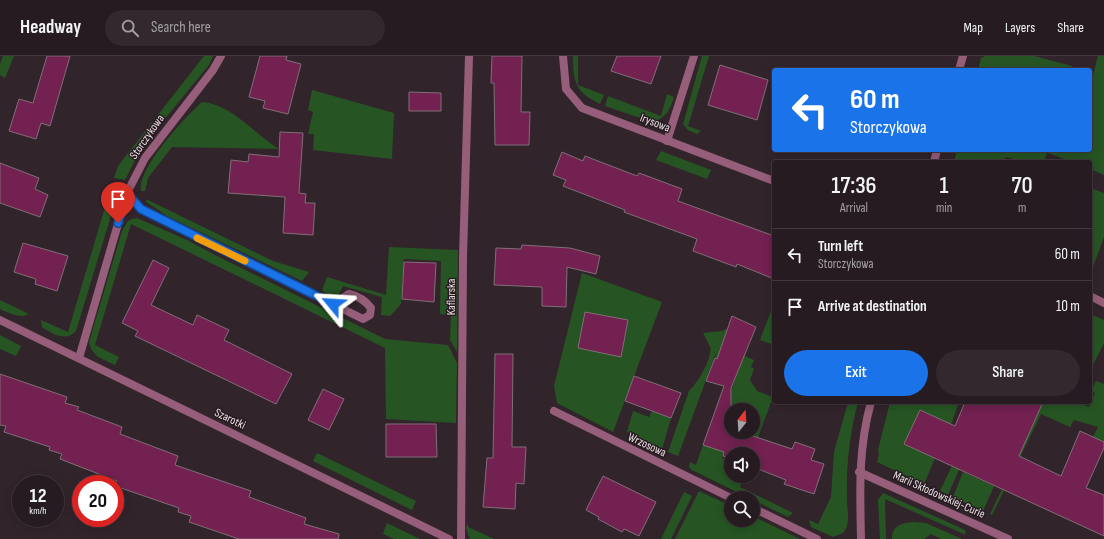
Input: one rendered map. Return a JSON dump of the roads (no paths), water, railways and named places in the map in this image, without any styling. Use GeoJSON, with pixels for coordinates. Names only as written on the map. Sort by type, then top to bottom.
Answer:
{"type":"FeatureCollection","features":[{"type":"Feature","properties":{"kind":"street","name":"Storczykowa"},"geometry":{"type":"LineString","coordinates":[[79,358],[127,193],[145,158],[210,74],[221,56]]}},
{"type":"Feature","properties":{"kind":"street","name":"Kaflarska"},"geometry":{"type":"LineString","coordinates":[[461,539],[464,257],[469,56]]}},
{"type":"Feature","properties":{"kind":"street","name":"Irysowa"},"geometry":{"type":"LineString","coordinates":[[563,56],[566,89],[570,96],[582,108],[772,180]]}},
{"type":"Feature","properties":{"kind":"street"},"geometry":{"type":"LineString","coordinates":[[667,140],[694,56]]}},
{"type":"Feature","properties":{"kind":"street"},"geometry":{"type":"LineString","coordinates":[[960,68],[963,56]]}},
{"type":"Feature","properties":{"kind":"street"},"geometry":{"type":"LineString","coordinates":[[127,193],[141,209],[333,304]]}},
{"type":"Feature","properties":{"kind":"street"},"geometry":{"type":"LineString","coordinates":[[1092,297],[1104,303]]}},
{"type":"Feature","properties":{"kind":"street","name":"Szarotki"},"geometry":{"type":"LineString","coordinates":[[0,320],[449,539]]}},
{"type":"Feature","properties":{"kind":"street"},"geometry":{"type":"LineString","coordinates":[[861,539],[859,472],[863,432],[870,404]]}},
{"type":"Feature","properties":{"kind":"street","name":"Wrzosowa"},"geometry":{"type":"LineString","coordinates":[[554,412],[724,494]]}},
{"type":"Feature","properties":{"kind":"street","name":"Marii Skłodowskiej-Curie"},"geometry":{"type":"LineString","coordinates":[[859,472],[1008,539]]}},
{"type":"Feature","properties":{"kind":"street"},"geometry":{"type":"LineString","coordinates":[[760,511],[817,539]]}}]}
